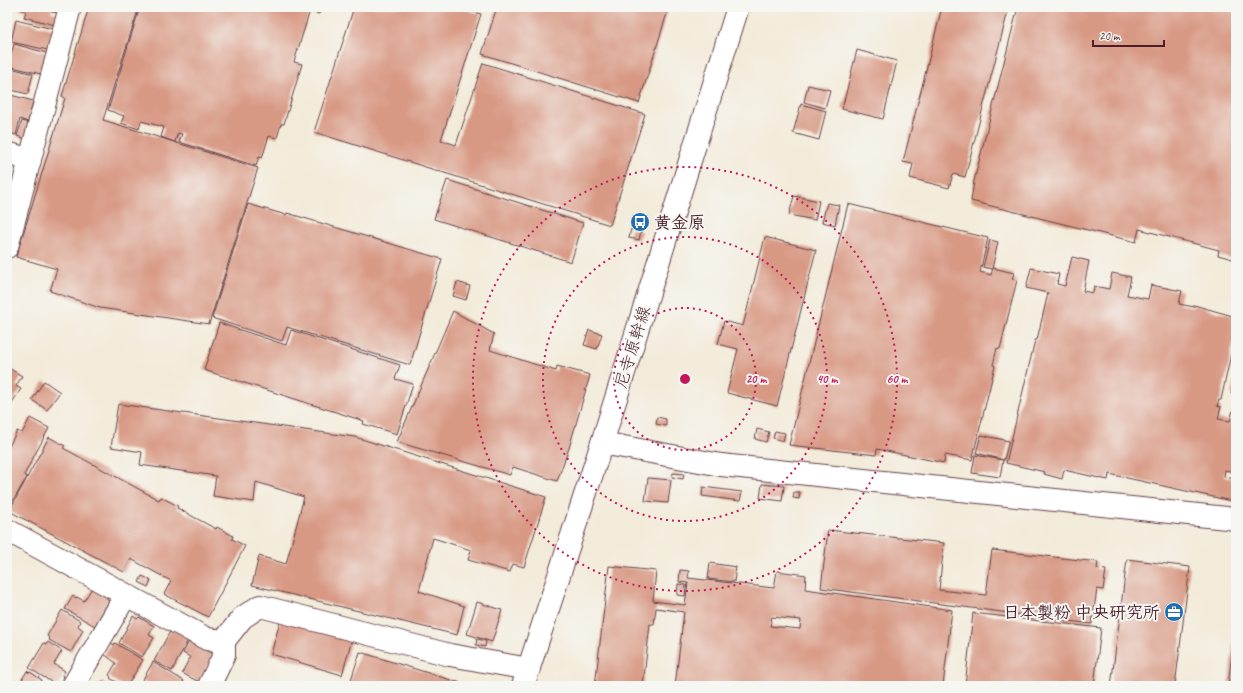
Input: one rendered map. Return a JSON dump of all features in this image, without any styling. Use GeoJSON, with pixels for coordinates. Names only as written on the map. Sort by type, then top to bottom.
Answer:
{"type":"FeatureCollection","features":[{"type":"Feature","properties":{"kind":"street"},"geometry":{"type":"LineString","coordinates":[[7,247],[70,7]]}},
{"type":"Feature","properties":{"kind":"street","name":"尼寺原幹線"},"geometry":{"type":"LineString","coordinates":[[526,678],[602,443],[738,7]]}},
{"type":"Feature","properties":{"kind":"street"},"geometry":{"type":"LineString","coordinates":[[7,154],[30,160]]}},
{"type":"Feature","properties":{"kind":"street"},"geometry":{"type":"LineString","coordinates":[[602,443],[721,465],[1236,519]]}},
{"type":"Feature","properties":{"kind":"street"},"geometry":{"type":"LineString","coordinates":[[7,530],[207,639],[224,641]]}},
{"type":"Feature","properties":{"kind":"street"},"geometry":{"type":"LineString","coordinates":[[73,686],[126,595]]}},
{"type":"Feature","properties":{"kind":"street"},"geometry":{"type":"LineString","coordinates":[[209,686],[224,655],[224,641],[242,618],[260,606],[450,655],[526,678]]}},
{"type":"Feature","properties":{"kind":"building"},"geometry":{"type":"Polygon","coordinates":[[[17,7],[52,8],[51,12],[58,13],[55,25],[24,17],[26,11],[17,7]]]}},
{"type":"Feature","properties":{"kind":"building"},"geometry":{"type":"Polygon","coordinates":[[[89,7],[139,7],[103,120],[258,168],[209,324],[100,308],[50,291],[57,269],[16,257],[65,98],[62,96],[89,7]]]}},
{"type":"Feature","properties":{"kind":"building"},"geometry":{"type":"Polygon","coordinates":[[[140,7],[311,7],[294,62],[302,64],[284,124],[281,124],[277,138],[269,136],[262,158],[259,157],[256,166],[179,142],[182,134],[178,133],[175,142],[161,137],[164,127],[141,121],[139,129],[121,123],[124,116],[108,110],[140,7]]]}},
{"type":"Feature","properties":{"kind":"building"},"geometry":{"type":"Polygon","coordinates":[[[313,7],[321,7],[319,14],[311,12],[313,7]]]}},
{"type":"Feature","properties":{"kind":"building"},"geometry":{"type":"Polygon","coordinates":[[[354,7],[458,7],[481,14],[441,140],[456,145],[483,63],[645,114],[610,225],[314,132],[354,7]]]}},
{"type":"Feature","properties":{"kind":"building"},"geometry":{"type":"Polygon","coordinates":[[[497,7],[669,7],[639,103],[482,54],[497,7]]]}},
{"type":"Feature","properties":{"kind":"building"},"geometry":{"type":"Polygon","coordinates":[[[942,7],[1009,7],[965,177],[953,174],[949,188],[910,178],[913,164],[903,162],[942,7]]]}},
{"type":"Feature","properties":{"kind":"building"},"geometry":{"type":"Polygon","coordinates":[[[1018,7],[1236,7],[1236,260],[1218,255],[1219,250],[1139,229],[1136,242],[971,201],[974,181],[1018,7]]]}},
{"type":"Feature","properties":{"kind":"building"},"geometry":{"type":"Polygon","coordinates":[[[16,20],[53,29],[48,50],[11,42],[16,20]]]}},
{"type":"Feature","properties":{"kind":"building"},"geometry":{"type":"Polygon","coordinates":[[[14,44],[47,53],[41,74],[8,66],[14,44]]]}},
{"type":"Feature","properties":{"kind":"building"},"geometry":{"type":"Polygon","coordinates":[[[857,50],[897,61],[883,119],[842,109],[857,50]]]}},
{"type":"Feature","properties":{"kind":"building"},"geometry":{"type":"Polygon","coordinates":[[[7,67],[33,74],[28,94],[7,89],[7,67]]]}},
{"type":"Feature","properties":{"kind":"building"},"geometry":{"type":"Polygon","coordinates":[[[808,85],[830,90],[825,108],[804,102],[808,85]]]}},
{"type":"Feature","properties":{"kind":"building"},"geometry":{"type":"Polygon","coordinates":[[[7,94],[33,101],[28,122],[20,119],[16,135],[7,132],[7,94]]]}},
{"type":"Feature","properties":{"kind":"building"},"geometry":{"type":"Polygon","coordinates":[[[801,104],[826,111],[819,140],[793,133],[801,104]]]}},
{"type":"Feature","properties":{"kind":"building"},"geometry":{"type":"Polygon","coordinates":[[[22,121],[31,124],[26,139],[17,136],[22,121]]]}},
{"type":"Feature","properties":{"kind":"building"},"geometry":{"type":"Polygon","coordinates":[[[447,180],[583,223],[571,262],[434,219],[447,180]]]}},
{"type":"Feature","properties":{"kind":"building"},"geometry":{"type":"Polygon","coordinates":[[[794,196],[819,201],[815,220],[789,215],[794,196]]]}},
{"type":"Feature","properties":{"kind":"building"},"geometry":{"type":"Polygon","coordinates":[[[827,203],[839,205],[835,225],[822,222],[827,203]]]}},
{"type":"Feature","properties":{"kind":"building"},"geometry":{"type":"Polygon","coordinates":[[[248,204],[286,215],[287,213],[442,259],[410,365],[287,327],[282,341],[212,318],[248,204]]]}},
{"type":"Feature","properties":{"kind":"building"},"geometry":{"type":"Polygon","coordinates":[[[848,204],[988,238],[980,272],[991,275],[993,268],[1014,273],[1012,279],[1017,280],[1000,349],[997,348],[993,365],[995,366],[972,460],[945,455],[944,463],[877,449],[876,455],[789,445],[848,204]]]}},
{"type":"Feature","properties":{"kind":"building"},"geometry":{"type":"Polygon","coordinates":[[[631,229],[641,231],[639,240],[629,238],[631,229]]]}},
{"type":"Feature","properties":{"kind":"building"},"geometry":{"type":"Polygon","coordinates":[[[765,237],[816,250],[777,406],[727,393],[738,349],[718,344],[724,321],[743,326],[765,237]]]}},
{"type":"Feature","properties":{"kind":"building"},"geometry":{"type":"Polygon","coordinates":[[[990,240],[998,242],[992,269],[983,267],[990,240]]]}},
{"type":"Feature","properties":{"kind":"building"},"geometry":{"type":"Polygon","coordinates":[[[1072,257],[1089,261],[1083,291],[1093,293],[1094,286],[1109,289],[1112,273],[1131,277],[1127,295],[1148,299],[1151,285],[1182,291],[1179,304],[1194,307],[1194,305],[1236,317],[1236,331],[1221,400],[1219,400],[1217,406],[1221,407],[1218,419],[1230,421],[1236,399],[1236,477],[1233,476],[1234,472],[1225,470],[1224,477],[1236,479],[1236,502],[1109,474],[1108,480],[1064,470],[1062,479],[1044,474],[1045,472],[1006,463],[1035,340],[1037,340],[1048,293],[1026,288],[1031,268],[1059,274],[1057,284],[1065,286],[1072,257]]]}},
{"type":"Feature","properties":{"kind":"building"},"geometry":{"type":"Polygon","coordinates":[[[457,282],[470,286],[466,300],[453,296],[457,282]]]}},
{"type":"Feature","properties":{"kind":"building"},"geometry":{"type":"Polygon","coordinates":[[[453,311],[494,334],[490,350],[556,371],[557,366],[590,375],[569,448],[557,481],[513,467],[510,475],[397,442],[453,311]]]}},
{"type":"Feature","properties":{"kind":"building"},"geometry":{"type":"Polygon","coordinates":[[[219,323],[286,345],[291,330],[400,365],[395,379],[413,384],[397,434],[363,424],[364,421],[204,370],[219,323]]]}},
{"type":"Feature","properties":{"kind":"building"},"geometry":{"type":"Polygon","coordinates":[[[589,330],[602,334],[597,349],[584,345],[589,330]]]}},
{"type":"Feature","properties":{"kind":"building"},"geometry":{"type":"Polygon","coordinates":[[[7,367],[22,376],[16,386],[21,389],[7,410],[7,367]]]}},
{"type":"Feature","properties":{"kind":"building"},"geometry":{"type":"Polygon","coordinates":[[[1236,376],[1236,395],[1231,394],[1236,376]]]}},
{"type":"Feature","properties":{"kind":"building"},"geometry":{"type":"Polygon","coordinates":[[[44,381],[60,392],[47,410],[32,400],[44,381]]]}},
{"type":"Feature","properties":{"kind":"building"},"geometry":{"type":"Polygon","coordinates":[[[118,404],[355,437],[546,497],[524,567],[513,564],[510,572],[468,560],[471,550],[433,538],[419,591],[464,606],[457,635],[252,585],[259,556],[286,564],[304,497],[256,482],[254,502],[213,496],[216,476],[140,465],[142,452],[111,447],[118,404]]]}},
{"type":"Feature","properties":{"kind":"building"},"geometry":{"type":"Polygon","coordinates":[[[657,417],[666,419],[666,426],[656,424],[657,417]]]}},
{"type":"Feature","properties":{"kind":"building"},"geometry":{"type":"Polygon","coordinates":[[[30,418],[49,428],[24,475],[27,477],[11,504],[7,502],[7,450],[17,431],[22,433],[30,418]]]}},
{"type":"Feature","properties":{"kind":"building"},"geometry":{"type":"Polygon","coordinates":[[[757,429],[769,432],[766,442],[755,439],[757,429]]]}},
{"type":"Feature","properties":{"kind":"building"},"geometry":{"type":"Polygon","coordinates":[[[775,431],[785,433],[783,441],[773,438],[775,431]]]}},
{"type":"Feature","properties":{"kind":"building"},"geometry":{"type":"Polygon","coordinates":[[[981,435],[1009,441],[1004,460],[976,453],[981,435]]]}},
{"type":"Feature","properties":{"kind":"building"},"geometry":{"type":"Polygon","coordinates":[[[49,437],[65,446],[63,448],[159,500],[161,497],[178,506],[177,508],[216,529],[217,527],[233,536],[232,539],[245,546],[208,617],[164,594],[171,581],[131,559],[124,572],[9,511],[49,437]]]}},
{"type":"Feature","properties":{"kind":"building"},"geometry":{"type":"Polygon","coordinates":[[[975,455],[1003,460],[1000,477],[972,473],[975,455]]]}},
{"type":"Feature","properties":{"kind":"building"},"geometry":{"type":"Polygon","coordinates":[[[673,473],[684,474],[683,479],[672,477],[673,473]]]}},
{"type":"Feature","properties":{"kind":"building"},"geometry":{"type":"Polygon","coordinates":[[[648,478],[671,480],[668,503],[645,501],[648,478]]]}},
{"type":"Feature","properties":{"kind":"building"},"geometry":{"type":"Polygon","coordinates":[[[762,484],[784,486],[782,501],[760,498],[762,484]]]}},
{"type":"Feature","properties":{"kind":"building"},"geometry":{"type":"Polygon","coordinates":[[[703,487],[742,492],[740,501],[702,496],[703,487]]]}},
{"type":"Feature","properties":{"kind":"building"},"geometry":{"type":"Polygon","coordinates":[[[794,492],[800,492],[799,499],[793,498],[794,492]]]}},
{"type":"Feature","properties":{"kind":"building"},"geometry":{"type":"Polygon","coordinates":[[[828,530],[944,543],[939,590],[986,595],[992,550],[1098,562],[1097,569],[1106,570],[1103,590],[1097,589],[1092,624],[821,588],[828,530]]]}},
{"type":"Feature","properties":{"kind":"building"},"geometry":{"type":"Polygon","coordinates":[[[1127,559],[1190,567],[1175,686],[1111,686],[1127,559]]]}},
{"type":"Feature","properties":{"kind":"building"},"geometry":{"type":"Polygon","coordinates":[[[710,563],[736,567],[734,582],[708,579],[710,563]]]}},
{"type":"Feature","properties":{"kind":"building"},"geometry":{"type":"Polygon","coordinates":[[[609,566],[656,571],[653,601],[685,605],[688,583],[679,582],[680,570],[689,571],[688,578],[774,588],[777,571],[806,575],[805,589],[952,610],[943,686],[675,686],[684,612],[656,608],[654,624],[650,624],[643,686],[595,686],[609,566]],[[772,617],[770,626],[800,629],[801,620],[772,617]]]}},
{"type":"Feature","properties":{"kind":"building"},"geometry":{"type":"Polygon","coordinates":[[[142,576],[151,580],[148,587],[139,582],[142,576]]]}},
{"type":"Feature","properties":{"kind":"building"},"geometry":{"type":"Polygon","coordinates":[[[678,584],[686,585],[685,596],[677,595],[678,584]]]}},
{"type":"Feature","properties":{"kind":"building"},"geometry":{"type":"Polygon","coordinates":[[[92,588],[108,597],[107,600],[109,601],[95,626],[65,609],[73,596],[84,601],[92,588]]]}},
{"type":"Feature","properties":{"kind":"building"},"geometry":{"type":"Polygon","coordinates":[[[477,602],[502,610],[492,642],[467,634],[477,602]]]}},
{"type":"Feature","properties":{"kind":"building"},"geometry":{"type":"Polygon","coordinates":[[[62,610],[80,621],[78,626],[83,630],[71,652],[49,640],[50,638],[47,636],[62,610]]]}},
{"type":"Feature","properties":{"kind":"building"},"geometry":{"type":"Polygon","coordinates":[[[973,613],[1101,628],[1094,686],[965,686],[973,613]]]}},
{"type":"Feature","properties":{"kind":"building"},"geometry":{"type":"Polygon","coordinates":[[[133,616],[137,619],[139,617],[154,626],[149,635],[154,638],[142,657],[119,643],[133,616]]]}},
{"type":"Feature","properties":{"kind":"building"},"geometry":{"type":"Polygon","coordinates":[[[281,618],[352,639],[342,675],[271,654],[281,618]]]}},
{"type":"Feature","properties":{"kind":"building"},"geometry":{"type":"Polygon","coordinates":[[[172,628],[189,638],[172,671],[154,661],[172,628]]]}},
{"type":"Feature","properties":{"kind":"building"},"geometry":{"type":"Polygon","coordinates":[[[1235,629],[1236,686],[1228,686],[1235,629]]]}},
{"type":"Feature","properties":{"kind":"building"},"geometry":{"type":"Polygon","coordinates":[[[191,637],[201,648],[213,654],[199,682],[182,673],[190,657],[183,653],[191,637]]]}},
{"type":"Feature","properties":{"kind":"building"},"geometry":{"type":"Polygon","coordinates":[[[477,639],[486,641],[485,647],[476,645],[477,639]]]}},
{"type":"Feature","properties":{"kind":"building"},"geometry":{"type":"Polygon","coordinates":[[[48,642],[62,651],[54,664],[65,671],[58,686],[29,668],[44,643],[47,644],[48,642]]]}},
{"type":"Feature","properties":{"kind":"building"},"geometry":{"type":"Polygon","coordinates":[[[111,643],[114,645],[115,643],[143,660],[127,686],[123,686],[110,678],[111,677],[109,675],[116,663],[104,654],[111,643]]]}},
{"type":"Feature","properties":{"kind":"building"},"geometry":{"type":"Polygon","coordinates":[[[360,652],[464,684],[463,686],[349,686],[360,652]]]}},
{"type":"Feature","properties":{"kind":"building"},"geometry":{"type":"Polygon","coordinates":[[[153,662],[184,681],[181,686],[151,686],[142,681],[153,662]]]}},
{"type":"Feature","properties":{"kind":"building"},"geometry":{"type":"Polygon","coordinates":[[[27,671],[42,680],[38,686],[18,686],[27,671]]]}},
{"type":"Feature","properties":{"kind":"building"},"geometry":{"type":"Polygon","coordinates":[[[102,681],[107,685],[112,686],[99,686],[102,681]]]}},
{"type":"Feature","properties":{"kind":"place","name":"黄金原"},"geometry":{"type":"Point","coordinates":[640,222]}},
{"type":"Feature","properties":{"kind":"place","name":"日本製粉 中央研究所"},"geometry":{"type":"Point","coordinates":[1174,612]}}]}
